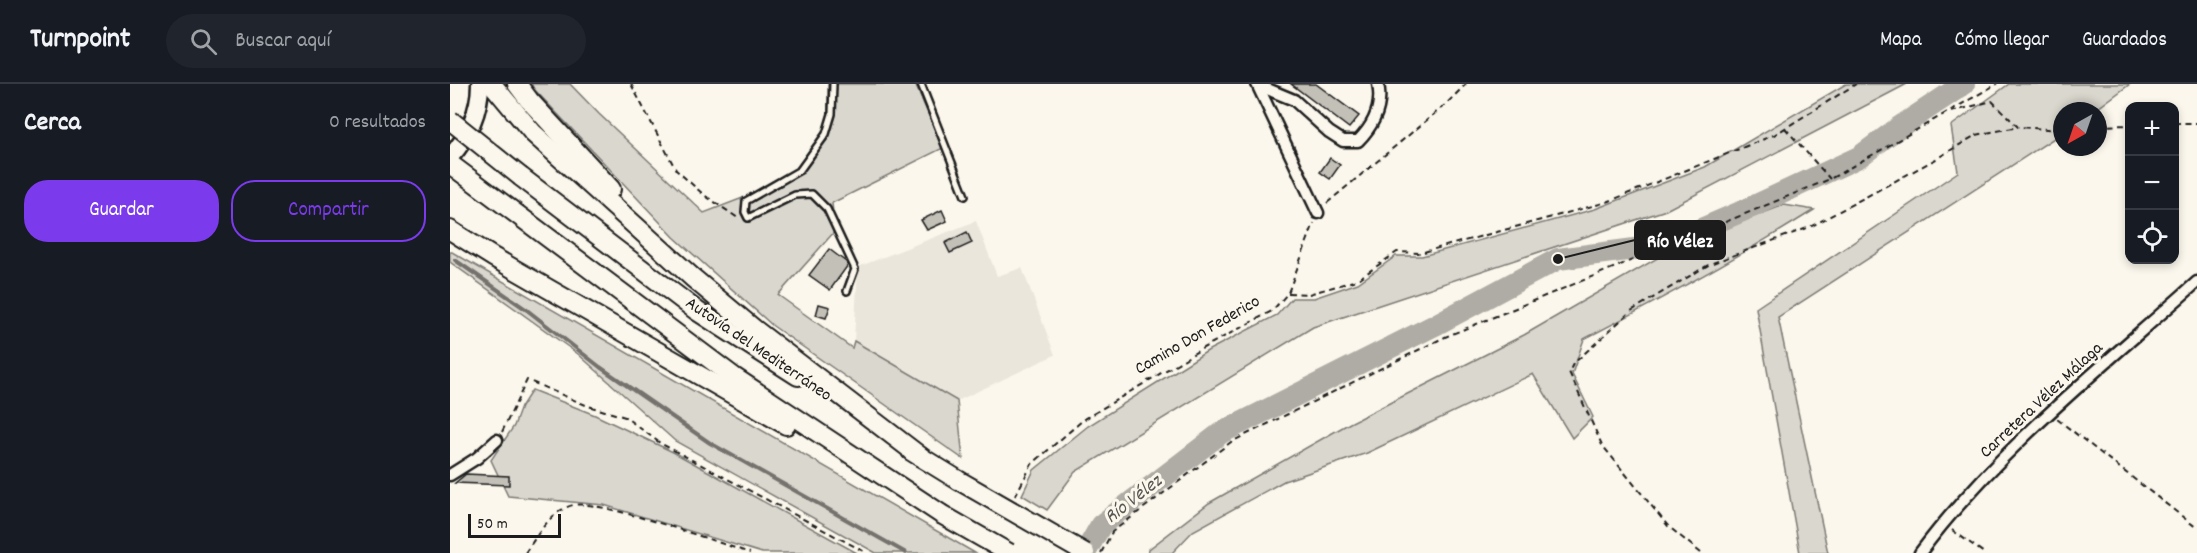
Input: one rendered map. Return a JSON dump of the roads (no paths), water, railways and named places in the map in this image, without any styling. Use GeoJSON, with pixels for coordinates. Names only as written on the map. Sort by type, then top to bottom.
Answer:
{"type":"FeatureCollection","features":[{"type":"Feature","properties":{"kind":"highway"},"geometry":{"type":"LineString","coordinates":[[492,84],[533,134],[664,252],[754,329],[921,457]]}},
{"type":"Feature","properties":{"kind":"highway"},"geometry":{"type":"LineString","coordinates":[[517,84],[563,139],[650,232],[664,252]]}},
{"type":"Feature","properties":{"kind":"highway","name":"Autovía del Mediterráneo"},"geometry":{"type":"LineString","coordinates":[[450,120],[697,311],[921,457],[1085,553]]}},
{"type":"Feature","properties":{"kind":"highway","name":"Autovía del Mediterráneo"},"geometry":{"type":"LineString","coordinates":[[450,164],[734,377],[941,514],[1009,553]]}},
{"type":"Feature","properties":{"kind":"highway"},"geometry":{"type":"LineString","coordinates":[[450,230],[493,257],[941,514]]}},
{"type":"Feature","properties":{"kind":"highway"},"geometry":{"type":"LineString","coordinates":[[450,243],[493,257]]}},
{"type":"Feature","properties":{"kind":"main road"},"geometry":{"type":"LineString","coordinates":[[450,157],[470,128],[480,98],[480,84]]}},
{"type":"Feature","properties":{"kind":"street"},"geometry":{"type":"LineString","coordinates":[[1259,85],[1294,100],[1329,132],[1343,141],[1358,141],[1368,130],[1378,112],[1378,84]]}},
{"type":"Feature","properties":{"kind":"street"},"geometry":{"type":"LineString","coordinates":[[1259,85],[1318,213]]}},
{"type":"Feature","properties":{"kind":"street","name":"Carretera Vélez Málaga"},"geometry":{"type":"LineString","coordinates":[[1920,553],[1942,523],[1980,482],[2050,414],[2197,282]]}},
{"type":"Feature","properties":{"kind":"street"},"geometry":{"type":"LineString","coordinates":[[450,475],[477,458],[498,440]]}},
{"type":"Feature","properties":{"kind":"lane"},"geometry":{"type":"LineString","coordinates":[[833,84],[832,114],[826,134],[801,170],[746,201],[745,212],[748,218],[795,195],[812,194],[827,209],[855,269],[847,291]]}},
{"type":"Feature","properties":{"kind":"lane"},"geometry":{"type":"LineString","coordinates":[[921,84],[965,196]]}},
{"type":"Feature","properties":{"kind":"waterway","name":"Río Vélez"},"geometry":{"type":"LineString","coordinates":[[1085,553],[1101,525],[1221,433],[1435,325],[1558,259],[1650,247],[1694,232],[1859,157],[1964,84]]}},
{"type":"Feature","properties":{"kind":"waterway"},"geometry":{"type":"LineString","coordinates":[[455,260],[527,310],[600,367],[710,443],[906,553]]}},
{"type":"Feature","properties":{"kind":"place","name":"Río Vélez"},"geometry":{"type":"Point","coordinates":[1558,259]}}]}
